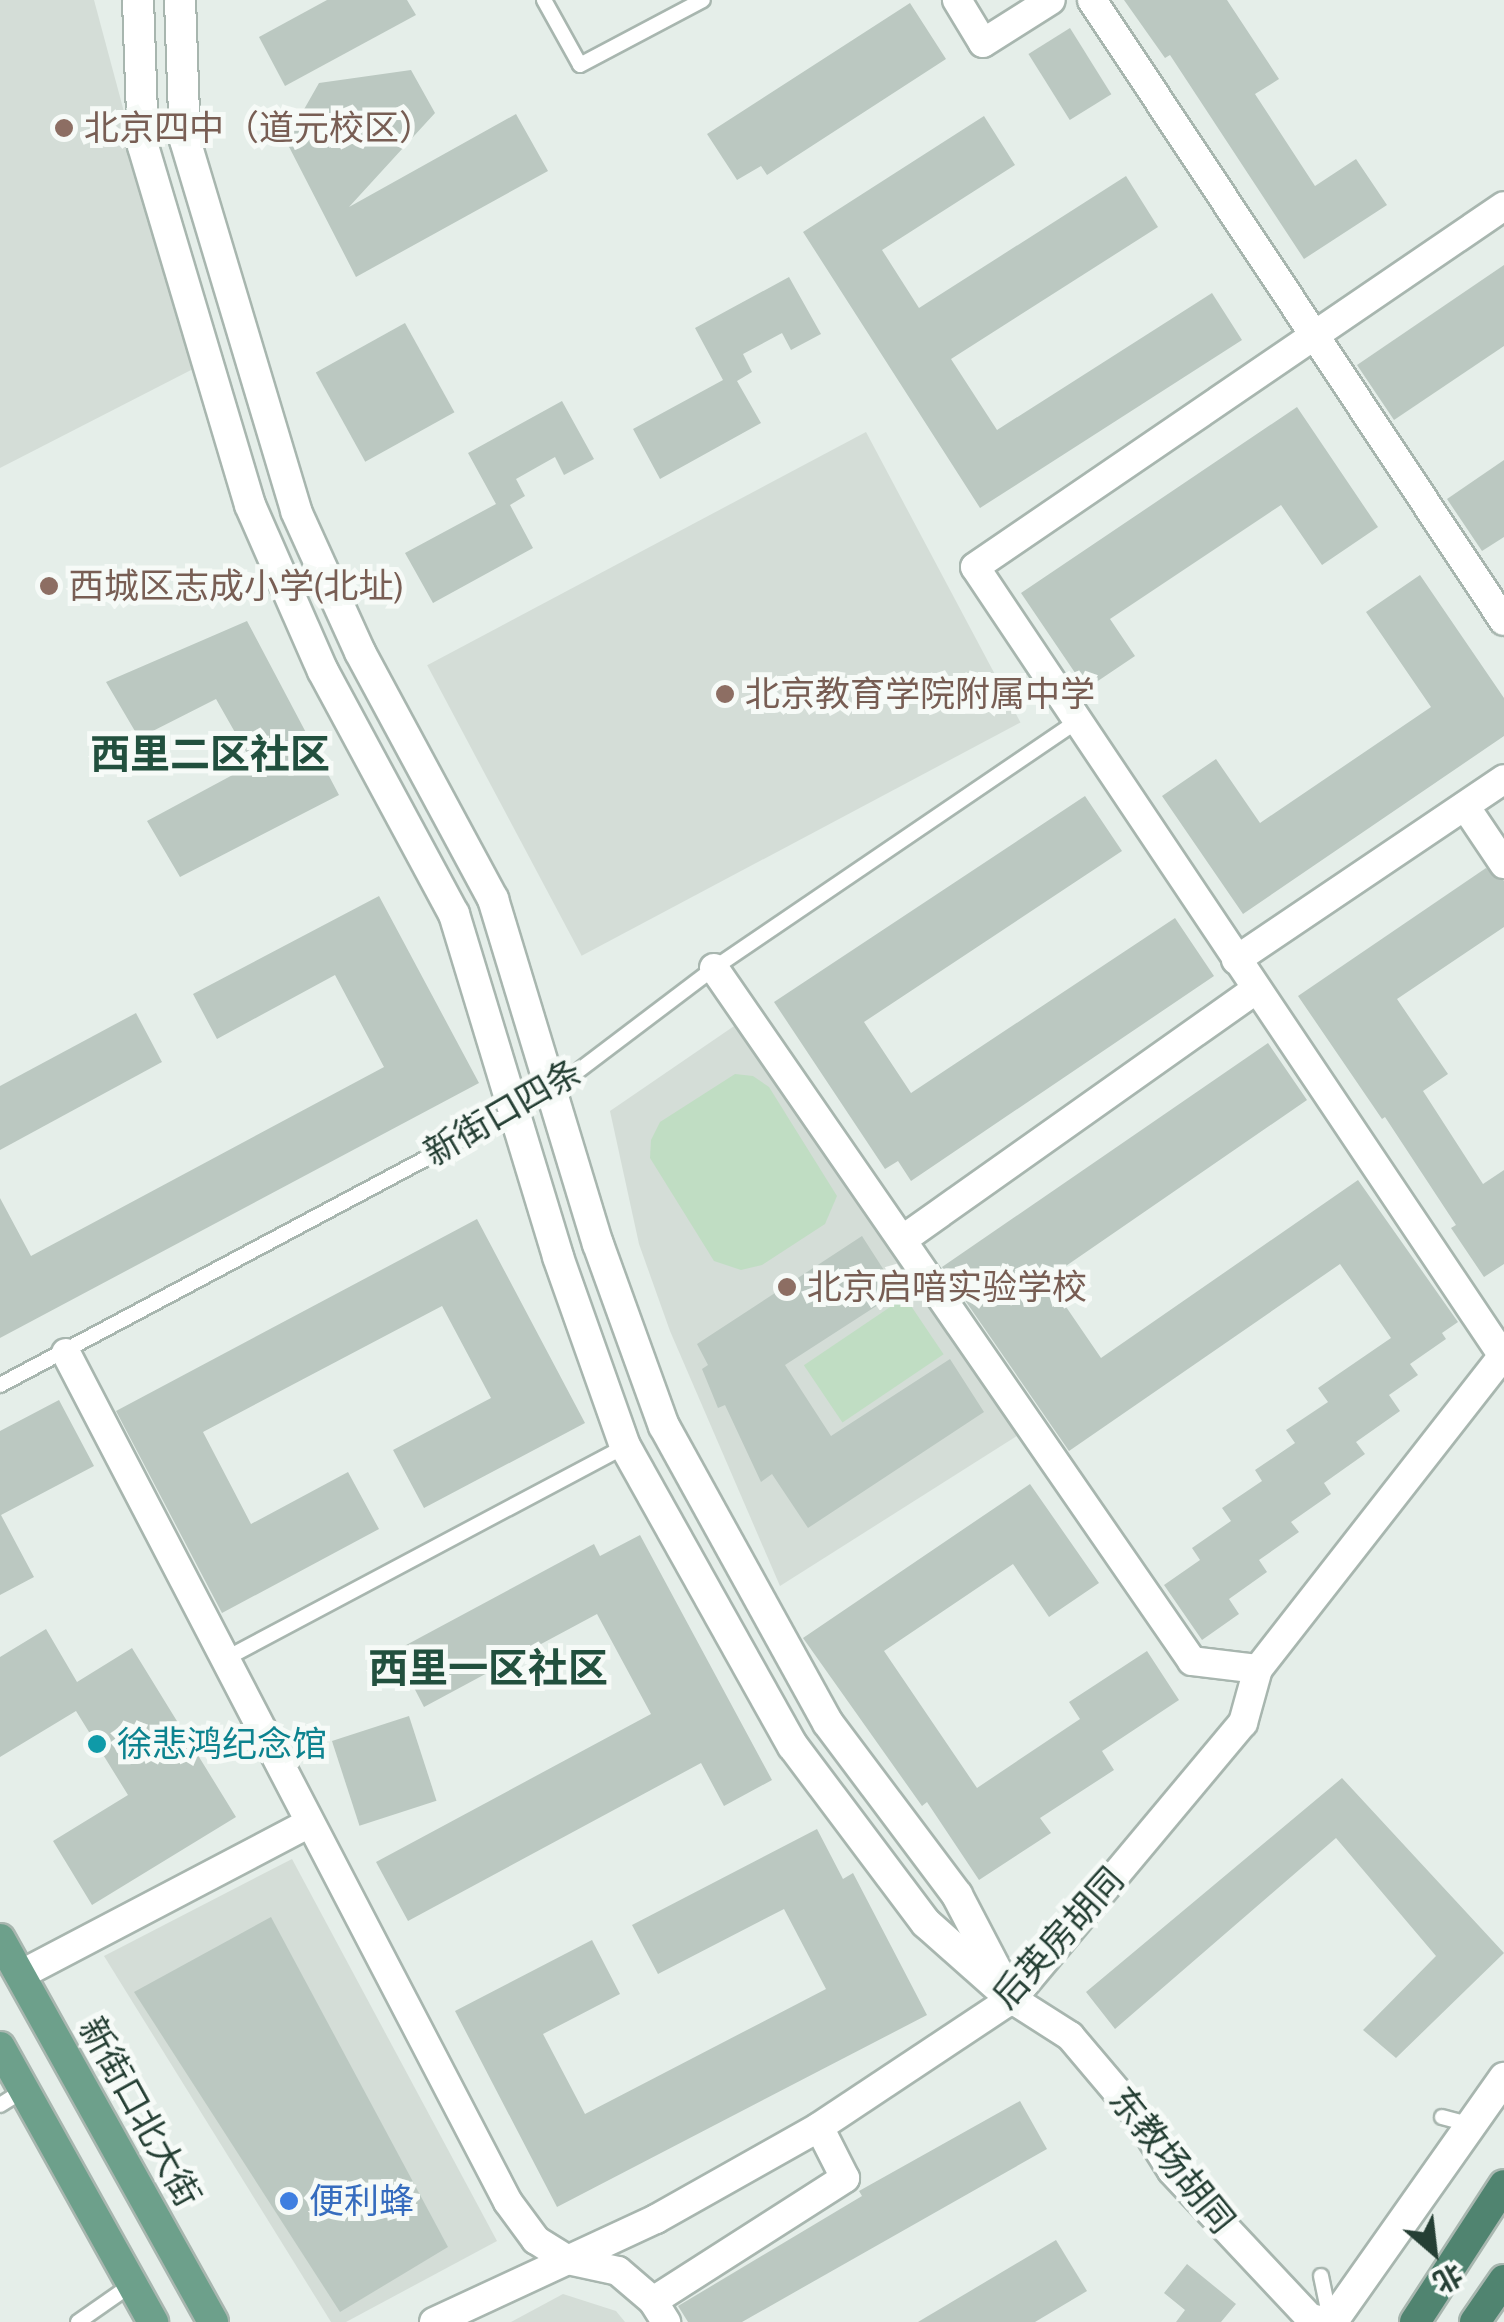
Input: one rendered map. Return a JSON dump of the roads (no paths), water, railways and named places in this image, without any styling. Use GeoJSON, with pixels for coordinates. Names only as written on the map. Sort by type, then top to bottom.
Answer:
{"type":"FeatureCollection","features":[{"type":"Feature","properties":{"kind":"highway"},"geometry":{"type":"LineString","coordinates":[[1415,2322],[1504,2186]]}},
{"type":"Feature","properties":{"kind":"highway"},"geometry":{"type":"LineString","coordinates":[[1475,2322],[1504,2280]]}},
{"type":"Feature","properties":{"kind":"main road","name":"新街口北大街"},"geometry":{"type":"LineString","coordinates":[[0,1939],[213,2322]]}},
{"type":"Feature","properties":{"kind":"main road"},"geometry":{"type":"LineString","coordinates":[[0,2047],[12,2098],[153,2322]]}},
{"type":"Feature","properties":{"kind":"street"},"geometry":{"type":"LineString","coordinates":[[138,0],[143,146],[250,505],[323,671],[454,914],[512,1111],[625,1446],[794,1746],[926,1923],[1012,2000]]}},
{"type":"Feature","properties":{"kind":"street"},"geometry":{"type":"LineString","coordinates":[[957,0],[983,43],[1051,0]]}},
{"type":"Feature","properties":{"kind":"street"},"geometry":{"type":"LineString","coordinates":[[1092,0],[1504,621]]}},
{"type":"Feature","properties":{"kind":"street"},"geometry":{"type":"LineString","coordinates":[[182,1],[185,140],[296,511],[360,652],[493,899],[598,1244],[664,1426],[828,1723],[958,1895],[1012,2000]]}},
{"type":"Feature","properties":{"kind":"street"},"geometry":{"type":"LineString","coordinates":[[1503,1355],[1076,722],[976,567],[1504,206]]}},
{"type":"Feature","properties":{"kind":"street"},"geometry":{"type":"LineString","coordinates":[[1236,960],[1504,779]]}},
{"type":"Feature","properties":{"kind":"street"},"geometry":{"type":"LineString","coordinates":[[1464,806],[1504,864]]}},
{"type":"Feature","properties":{"kind":"street"},"geometry":{"type":"LineString","coordinates":[[714,968],[1192,1661],[1258,1670]]}},
{"type":"Feature","properties":{"kind":"street"},"geometry":{"type":"LineString","coordinates":[[902,1240],[1256,990]]}},
{"type":"Feature","properties":{"kind":"street"},"geometry":{"type":"LineString","coordinates":[[66,1354],[508,2202],[536,2240],[568,2260],[618,2272],[660,2312],[845,2178],[819,2126]]}},
{"type":"Feature","properties":{"kind":"street","name":"后英房胡同"},"geometry":{"type":"LineString","coordinates":[[434,2322],[656,2220],[819,2126],[1012,2000],[1243,1723],[1258,1670],[1503,1355]]}},
{"type":"Feature","properties":{"kind":"street"},"geometry":{"type":"LineString","coordinates":[[20,1975],[310,1822]]}},
{"type":"Feature","properties":{"kind":"street","name":"东教场胡同"},"geometry":{"type":"LineString","coordinates":[[1012,2000],[1070,2036],[1136,2114],[1172,2170],[1310,2318],[1331,2322]]}},
{"type":"Feature","properties":{"kind":"street"},"geometry":{"type":"LineString","coordinates":[[1331,2322],[1457,2122],[1504,2078]]}},
{"type":"Feature","properties":{"kind":"lane"},"geometry":{"type":"LineString","coordinates":[[544,0],[580,65],[702,0]]}},
{"type":"Feature","properties":{"kind":"lane","name":"新街口四条"},"geometry":{"type":"LineString","coordinates":[[0,1385],[66,1354],[549,1092],[714,968],[1076,722]]}},
{"type":"Feature","properties":{"kind":"lane"},"geometry":{"type":"LineString","coordinates":[[225,1659],[625,1446]]}},
{"type":"Feature","properties":{"kind":"lane"},"geometry":{"type":"LineString","coordinates":[[1321,2276],[1331,2322]]}},
{"type":"Feature","properties":{"kind":"lane"},"geometry":{"type":"LineString","coordinates":[[78,2322],[131,2285]]}},
{"type":"Feature","properties":{"kind":"place","name":"北京四中（道元校区）"},"geometry":{"type":"Point","coordinates":[64,128]}},
{"type":"Feature","properties":{"kind":"place","name":"西城区志成小学(北址)"},"geometry":{"type":"Point","coordinates":[49,586]}},
{"type":"Feature","properties":{"kind":"place","name":"北京教育学院附属中学"},"geometry":{"type":"Point","coordinates":[725,694]}},
{"type":"Feature","properties":{"kind":"place","name":"北京启喑实验学校"},"geometry":{"type":"Point","coordinates":[787,1287]}},
{"type":"Feature","properties":{"kind":"place","name":"徐悲鸿纪念馆"},"geometry":{"type":"Point","coordinates":[97,1744]}},
{"type":"Feature","properties":{"kind":"place","name":"便利蜂"},"geometry":{"type":"Point","coordinates":[289,2201]}},
{"type":"Feature","properties":{"kind":"district","name":"西里二区社区"},"geometry":{"type":"Point","coordinates":[210,754]}},
{"type":"Feature","properties":{"kind":"district","name":"西里一区社区"},"geometry":{"type":"Point","coordinates":[488,1668]}}]}
